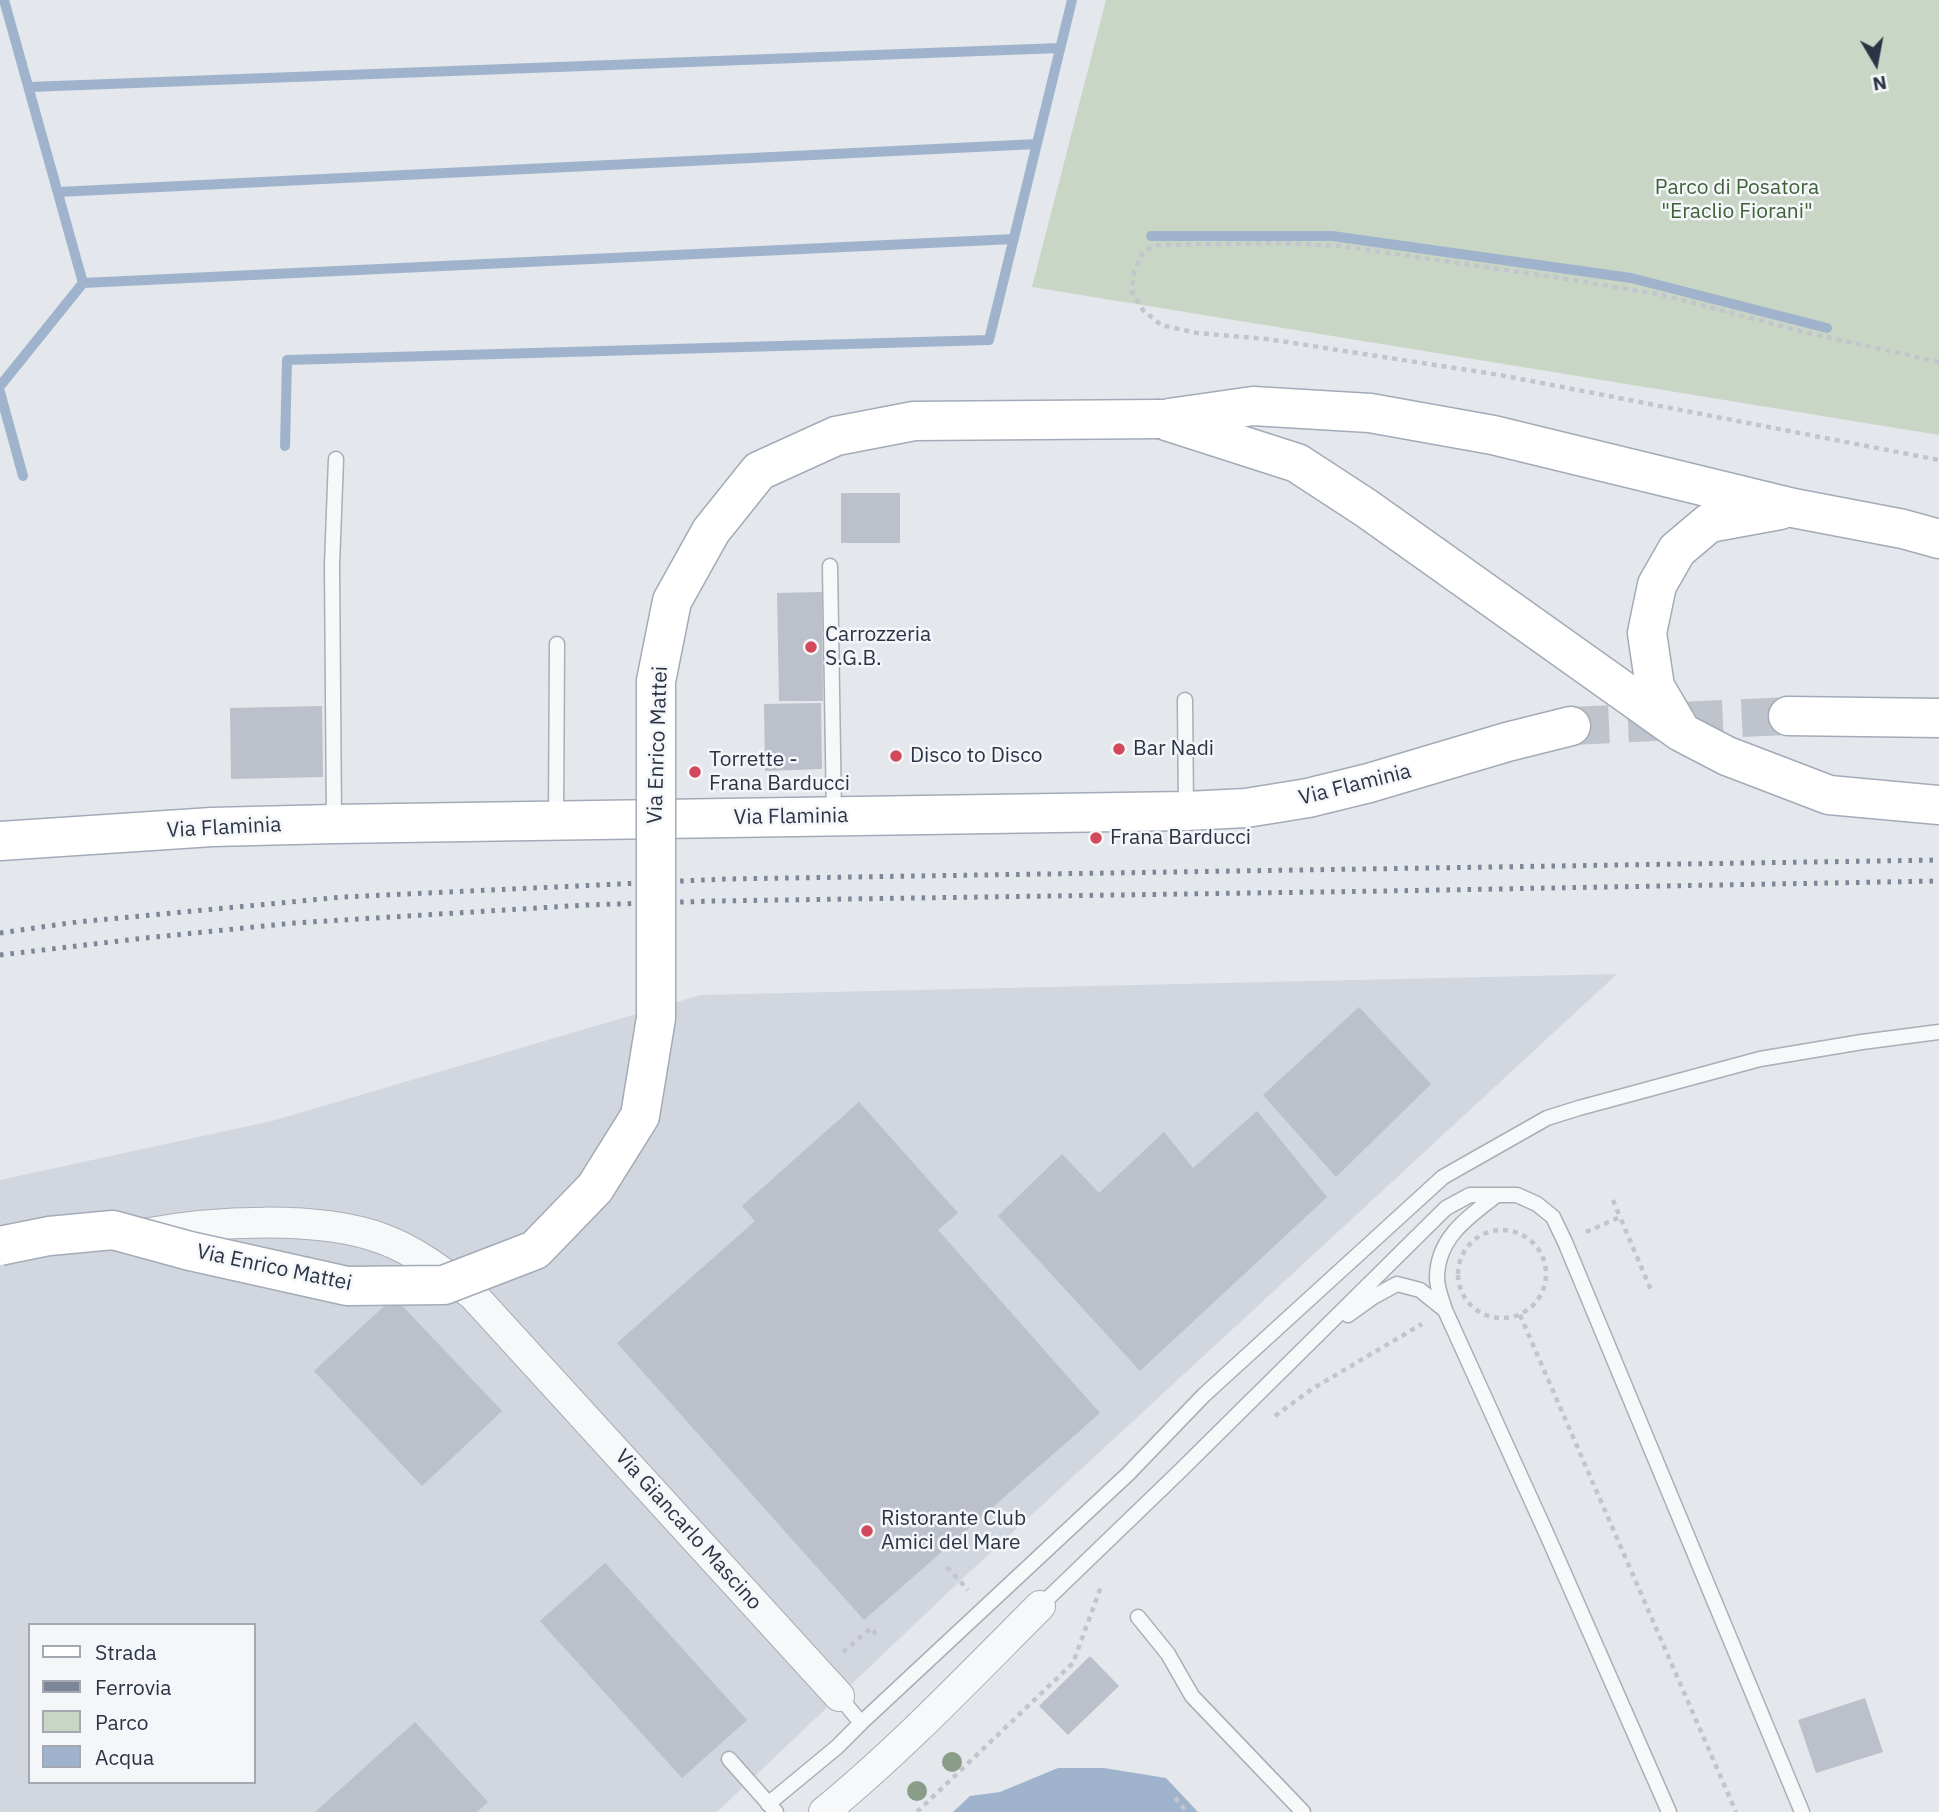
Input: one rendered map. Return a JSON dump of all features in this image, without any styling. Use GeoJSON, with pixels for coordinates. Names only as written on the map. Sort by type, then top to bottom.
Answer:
{"type":"FeatureCollection","features":[{"type":"Feature","properties":{"kind":"main road"},"geometry":{"type":"LineString","coordinates":[[1160,419],[1253,406],[1370,413],[1493,435],[1793,508],[1903,529],[1939,539]]}},
{"type":"Feature","properties":{"kind":"main road"},"geometry":{"type":"LineString","coordinates":[[1160,419],[1297,463],[1366,508],[1681,732],[1727,756],[1829,795],[1939,805]]}},
{"type":"Feature","properties":{"kind":"main road","name":"Via Enrico Mattei"},"geometry":{"type":"LineString","coordinates":[[0,1246],[49,1236],[114,1230],[190,1251],[347,1286],[444,1285],[535,1250],[595,1188],[639,1116],[656,1018],[656,681],[672,601],[711,531],[759,471],[836,436],[914,421],[1160,419]]}},
{"type":"Feature","properties":{"kind":"main road"},"geometry":{"type":"LineString","coordinates":[[1681,732],[1655,687],[1647,633],[1657,585],[1677,550],[1709,523],[1793,508]]}},
{"type":"Feature","properties":{"kind":"main road"},"geometry":{"type":"LineString","coordinates":[[1788,716],[1939,718]]}},
{"type":"Feature","properties":{"kind":"main road","name":"Via Flaminia"},"geometry":{"type":"LineString","coordinates":[[0,841],[212,827],[1246,808],[1308,799],[1571,726]]}},
{"type":"Feature","properties":{"kind":"street","name":"Via Enrico Mattei"},"geometry":{"type":"LineString","coordinates":[[0,1264],[157,1232],[235,1224],[288,1223],[339,1228],[383,1239],[435,1266],[473,1295],[537,1365]]}},
{"type":"Feature","properties":{"kind":"street","name":"Via Giancarlo Mascino"},"geometry":{"type":"LineString","coordinates":[[537,1365],[839,1696]]}},
{"type":"Feature","properties":{"kind":"street"},"geometry":{"type":"LineString","coordinates":[[824,1812],[900,1745],[1040,1606]]}},
{"type":"Feature","properties":{"kind":"lane"},"geometry":{"type":"LineString","coordinates":[[334,824],[332,565],[336,458]]}},
{"type":"Feature","properties":{"kind":"lane"},"geometry":{"type":"LineString","coordinates":[[830,566],[834,817]]}},
{"type":"Feature","properties":{"kind":"lane"},"geometry":{"type":"LineString","coordinates":[[555,821],[557,644]]}},
{"type":"Feature","properties":{"kind":"lane"},"geometry":{"type":"LineString","coordinates":[[1185,700],[1186,811]]}},
{"type":"Feature","properties":{"kind":"lane"},"geometry":{"type":"LineString","coordinates":[[729,1759],[772,1808],[1128,1474],[1204,1395],[1443,1177],[1546,1118],[1579,1108],[1760,1059],[1939,1032]]}},
{"type":"Feature","properties":{"kind":"lane"},"geometry":{"type":"LineString","coordinates":[[1040,1606],[1178,1474],[1446,1208],[1470,1195],[1517,1195],[1537,1204],[1553,1217],[1565,1242],[1802,1812]]}},
{"type":"Feature","properties":{"kind":"lane"},"geometry":{"type":"LineString","coordinates":[[1497,1195],[1463,1221],[1442,1247],[1436,1279],[1445,1310],[1669,1812]]}},
{"type":"Feature","properties":{"kind":"lane"},"geometry":{"type":"LineString","coordinates":[[1307,1345],[1373,1297],[1397,1284],[1420,1290],[1445,1310]]}},
{"type":"Feature","properties":{"kind":"lane"},"geometry":{"type":"LineString","coordinates":[[1138,1617],[1168,1654],[1192,1696],[1303,1812]]}},
{"type":"Feature","properties":{"kind":"lane"},"geometry":{"type":"LineString","coordinates":[[839,1696],[861,1723]]}},
{"type":"Feature","properties":{"kind":"path"},"geometry":{"type":"LineString","coordinates":[[1939,362],[1804,332],[1663,295],[1341,246],[1286,243],[1154,245],[1142,254],[1134,272],[1132,292],[1143,310],[1161,325],[1197,333],[1267,340],[1500,375],[1939,460]]}},
{"type":"Feature","properties":{"kind":"path"},"geometry":{"type":"LineString","coordinates":[[1614,1200],[1651,1290]]}},
{"type":"Feature","properties":{"kind":"path"},"geometry":{"type":"LineString","coordinates":[[1565,1242],[1620,1217]]}},
{"type":"Feature","properties":{"kind":"path"},"geometry":{"type":"LineString","coordinates":[[1494,1230],[1508,1230],[1522,1235],[1534,1244],[1542,1256],[1546,1283],[1532,1307],[1520,1315],[1505,1319],[1489,1317],[1476,1311],[1465,1300],[1458,1287],[1460,1257],[1479,1235],[1494,1230]]}},
{"type":"Feature","properties":{"kind":"path"},"geometry":{"type":"LineString","coordinates":[[1268,1421],[1312,1389],[1465,1300]]}},
{"type":"Feature","properties":{"kind":"path"},"geometry":{"type":"LineString","coordinates":[[1520,1315],[1736,1812]]}},
{"type":"Feature","properties":{"kind":"path"},"geometry":{"type":"LineString","coordinates":[[917,1812],[1073,1663],[1106,1572]]}},
{"type":"Feature","properties":{"kind":"path"},"geometry":{"type":"LineString","coordinates":[[819,1674],[871,1628],[877,1635]]}},
{"type":"Feature","properties":{"kind":"path"},"geometry":{"type":"LineString","coordinates":[[1175,1798],[1187,1812]]}},
{"type":"Feature","properties":{"kind":"shaded area"},"geometry":{"type":"Polygon","coordinates":[[[1617,974],[960,1581],[717,1812],[0,1812],[0,1180],[272,1121],[701,995],[1617,974]]]}},
{"type":"Feature","properties":{"kind":"green space","name":"Parco di Posatora \"Eraclio Fiorani\""},"geometry":{"type":"Polygon","coordinates":[[[1106,0],[1939,0],[1939,435],[1032,287],[1106,0]]]}},
{"type":"Feature","properties":{"kind":"water"},"geometry":{"type":"Polygon","coordinates":[[[1058,1768],[1104,1768],[1166,1778],[1198,1812],[953,1812],[970,1796],[1000,1792],[1058,1768]]]}},
{"type":"Feature","properties":{"kind":"building"},"geometry":{"type":"Polygon","coordinates":[[[841,493],[900,493],[900,543],[841,543],[841,493]]]}},
{"type":"Feature","properties":{"kind":"building"},"geometry":{"type":"Polygon","coordinates":[[[822,592],[823,701],[779,701],[777,593],[822,592]]]}},
{"type":"Feature","properties":{"kind":"building"},"geometry":{"type":"Polygon","coordinates":[[[821,703],[822,769],[765,771],[764,704],[821,703]]]}},
{"type":"Feature","properties":{"kind":"building"},"geometry":{"type":"Polygon","coordinates":[[[322,706],[323,777],[231,779],[230,708],[322,706]]]}},
{"type":"Feature","properties":{"kind":"building"},"geometry":{"type":"Polygon","coordinates":[[[1359,1007],[1431,1084],[1336,1177],[1263,1095],[1359,1007]]]}},
{"type":"Feature","properties":{"kind":"building"},"geometry":{"type":"Polygon","coordinates":[[[859,1102],[958,1213],[938,1230],[1100,1413],[864,1620],[617,1343],[755,1221],[742,1206],[859,1102]]]}},
{"type":"Feature","properties":{"kind":"building"},"geometry":{"type":"Polygon","coordinates":[[[1257,1111],[1327,1197],[1140,1371],[998,1216],[1062,1154],[1099,1193],[1164,1132],[1193,1168],[1257,1111]]]}},
{"type":"Feature","properties":{"kind":"building"},"geometry":{"type":"Polygon","coordinates":[[[394,1297],[502,1411],[422,1486],[314,1371],[394,1297]]]}},
{"type":"Feature","properties":{"kind":"building"},"geometry":{"type":"Polygon","coordinates":[[[605,1563],[747,1720],[682,1778],[540,1621],[605,1563]]]}},
{"type":"Feature","properties":{"kind":"building"},"geometry":{"type":"Polygon","coordinates":[[[1090,1656],[1119,1686],[1068,1735],[1039,1706],[1090,1656]]]}},
{"type":"Feature","properties":{"kind":"building"},"geometry":{"type":"Polygon","coordinates":[[[1865,1698],[1883,1752],[1816,1773],[1798,1720],[1865,1698]]]}},
{"type":"Feature","properties":{"kind":"building"},"geometry":{"type":"Polygon","coordinates":[[[415,1722],[488,1802],[477,1812],[315,1812],[415,1722]]]}},
{"type":"Feature","properties":{"kind":"waterway"},"geometry":{"type":"LineString","coordinates":[[0,386],[83,283],[4,0]]}},
{"type":"Feature","properties":{"kind":"waterway"},"geometry":{"type":"LineString","coordinates":[[285,446],[287,360],[989,340],[1072,0]]}},
{"type":"Feature","properties":{"kind":"waterway"},"geometry":{"type":"LineString","coordinates":[[29,87],[1060,48]]}},
{"type":"Feature","properties":{"kind":"waterway"},"geometry":{"type":"LineString","coordinates":[[58,192],[1037,144]]}},
{"type":"Feature","properties":{"kind":"waterway"},"geometry":{"type":"LineString","coordinates":[[1151,236],[1332,236],[1631,278],[1827,328]]}},
{"type":"Feature","properties":{"kind":"waterway"},"geometry":{"type":"LineString","coordinates":[[83,283],[1014,239]]}},
{"type":"Feature","properties":{"kind":"waterway"},"geometry":{"type":"LineString","coordinates":[[0,392],[23,476]]}},
{"type":"Feature","properties":{"kind":"tunnel"},"geometry":{"type":"LineString","coordinates":[[1571,726],[1788,716]]}},
{"type":"Feature","properties":{"kind":"railway"},"geometry":{"type":"LineString","coordinates":[[0,933],[77,922],[343,897],[725,879],[1939,860]]}},
{"type":"Feature","properties":{"kind":"railway"},"geometry":{"type":"LineString","coordinates":[[0,955],[294,923],[586,905],[1939,881]]}},
{"type":"Feature","properties":{"kind":"place","name":"Carrozzeria S.G.B."},"geometry":{"type":"Point","coordinates":[811,647]}},
{"type":"Feature","properties":{"kind":"place","name":"Bar Nadi"},"geometry":{"type":"Point","coordinates":[1119,749]}},
{"type":"Feature","properties":{"kind":"place","name":"Disco to Disco"},"geometry":{"type":"Point","coordinates":[896,756]}},
{"type":"Feature","properties":{"kind":"place","name":"Torrette - Frana Barducci"},"geometry":{"type":"Point","coordinates":[695,772]}},
{"type":"Feature","properties":{"kind":"place","name":"Frana Barducci"},"geometry":{"type":"Point","coordinates":[1096,838]}},
{"type":"Feature","properties":{"kind":"place","name":"Ristorante Club Amici del Mare"},"geometry":{"type":"Point","coordinates":[867,1531]}}]}
